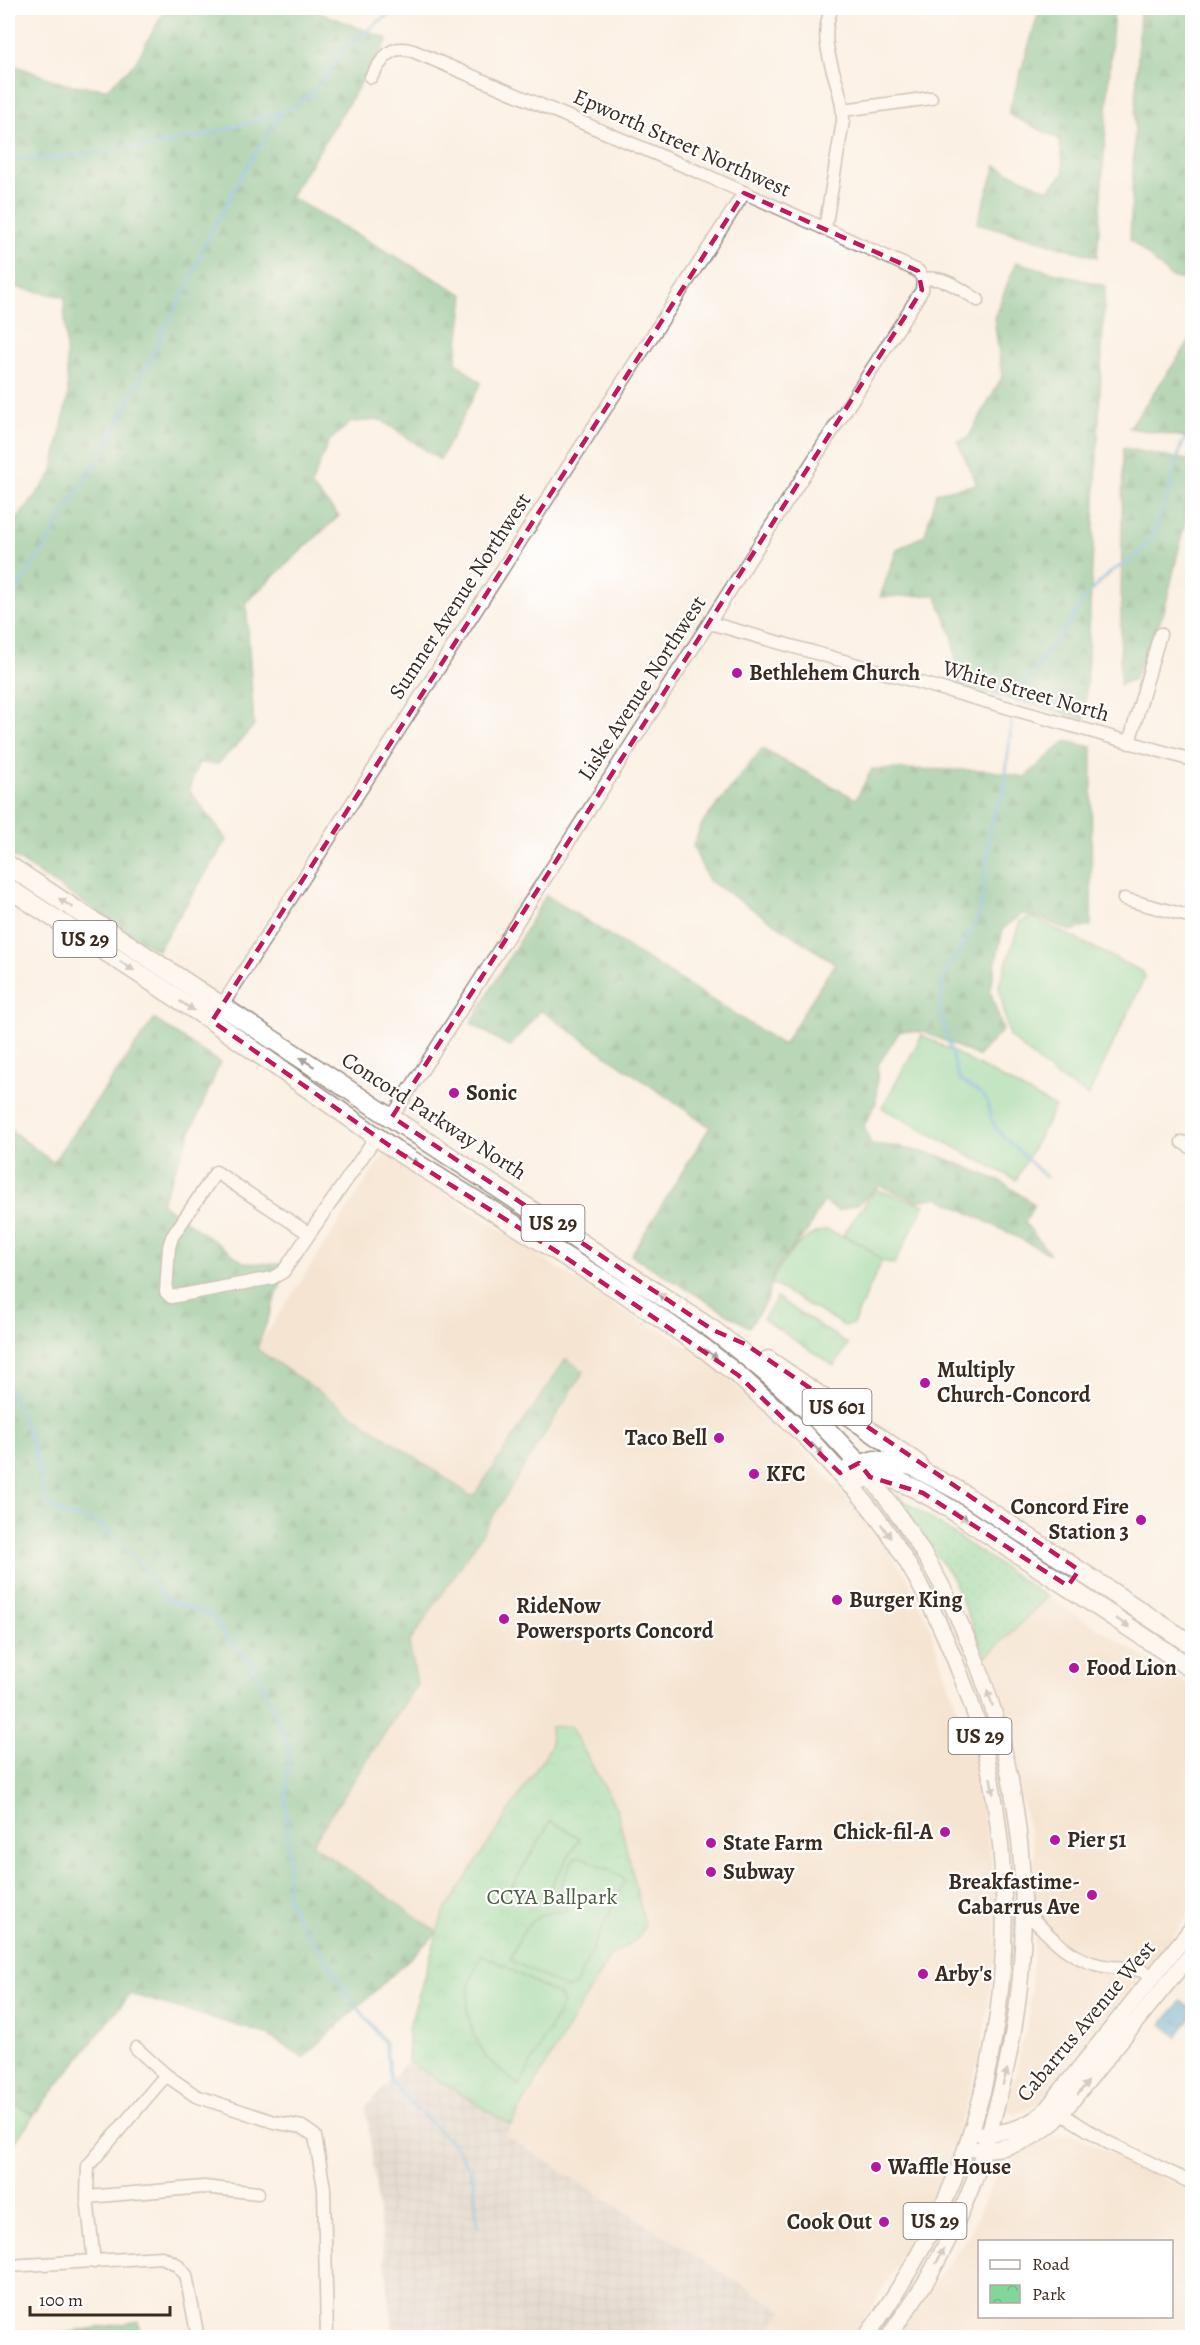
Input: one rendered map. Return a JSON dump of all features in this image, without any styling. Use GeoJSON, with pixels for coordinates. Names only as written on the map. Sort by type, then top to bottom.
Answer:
{"type":"FeatureCollection","features":[{"type":"Feature","properties":{"kind":"highway","name":"Concord Parkway North"},"geometry":{"type":"LineString","coordinates":[[8,865],[216,1014],[299,1081],[376,1137],[636,1301],[738,1375],[804,1435],[845,1479]]}},
{"type":"Feature","properties":{"kind":"highway","name":"Concord Parkway North"},"geometry":{"type":"LineString","coordinates":[[8,888],[392,1117],[713,1330],[794,1396],[830,1431],[864,1470]]}},
{"type":"Feature","properties":{"kind":"highway"},"geometry":{"type":"LineString","coordinates":[[299,1081],[321,1085],[380,1120],[392,1117]]}},
{"type":"Feature","properties":{"kind":"highway"},"geometry":{"type":"LineString","coordinates":[[376,1137],[386,1132],[402,1139],[469,1178],[516,1199]]}},
{"type":"Feature","properties":{"kind":"highway"},"geometry":{"type":"LineString","coordinates":[[583,1267],[593,1250]]}},
{"type":"Feature","properties":{"kind":"highway","name":"US 601"},"geometry":{"type":"LineString","coordinates":[[713,1330],[745,1344],[957,1490],[1192,1645]]}},
{"type":"Feature","properties":{"kind":"highway"},"geometry":{"type":"LineString","coordinates":[[845,1479],[864,1470],[874,1460],[912,1466],[957,1490]]}},
{"type":"Feature","properties":{"kind":"highway"},"geometry":{"type":"LineString","coordinates":[[864,1470],[922,1493],[1068,1586],[1192,1669]]}},
{"type":"Feature","properties":{"kind":"highway"},"geometry":{"type":"LineString","coordinates":[[1068,1586],[1079,1570]]}},
{"type":"Feature","properties":{"kind":"main road","name":"US 29"},"geometry":{"type":"LineString","coordinates":[[864,1470],[921,1551],[954,1610],[973,1651],[994,1710],[1009,1770],[1020,1839],[1024,1910],[1019,2001],[1010,2054],[984,2150],[966,2203],[951,2235],[929,2277],[888,2337]]}},
{"type":"Feature","properties":{"kind":"main road","name":"US 29"},"geometry":{"type":"LineString","coordinates":[[845,1479],[899,1552],[941,1626],[966,1689],[987,1757],[1000,1832],[1005,1894],[1005,1925],[997,2030],[986,2079],[958,2169],[923,2245],[897,2291],[865,2337]]}},
{"type":"Feature","properties":{"kind":"main road","name":"Cabarrus Avenue West"},"geometry":{"type":"LineString","coordinates":[[967,2140],[984,2150],[1005,2148],[1045,2130],[1056,2110],[1153,1976],[1192,1928]]}},
{"type":"Feature","properties":{"kind":"main road"},"geometry":{"type":"LineString","coordinates":[[1177,1972],[1174,1968],[1175,1963],[1192,1940]]}},
{"type":"Feature","properties":{"kind":"main road","name":"Cabarrus Avenue West"},"geometry":{"type":"LineString","coordinates":[[967,2140],[1021,2127],[1056,2110],[1120,2043],[1192,1953]]}},
{"type":"Feature","properties":{"kind":"main road"},"geometry":{"type":"LineString","coordinates":[[1120,2043],[1120,2031],[1154,1987],[1156,1980],[1153,1976]]}},
{"type":"Feature","properties":{"kind":"street"},"geometry":{"type":"LineString","coordinates":[[825,229],[843,110],[826,50],[825,35],[828,16],[832,8]]}},
{"type":"Feature","properties":{"kind":"street","name":"Epworth Street Northwest"},"geometry":{"type":"LineString","coordinates":[[371,77],[384,56],[392,50],[403,48],[516,94],[825,229],[918,271],[922,279],[947,280],[978,300]]}},
{"type":"Feature","properties":{"kind":"street"},"geometry":{"type":"LineString","coordinates":[[843,110],[931,98]]}},
{"type":"Feature","properties":{"kind":"street","name":"Sumner Avenue Northwest"},"geometry":{"type":"LineString","coordinates":[[216,1014],[744,193]]}},
{"type":"Feature","properties":{"kind":"street","name":"Liske Avenue Northwest"},"geometry":{"type":"LineString","coordinates":[[392,1117],[922,290],[922,279]]}},
{"type":"Feature","properties":{"kind":"street","name":"White Street North"},"geometry":{"type":"LineString","coordinates":[[710,623],[1192,760]]}},
{"type":"Feature","properties":{"kind":"street"},"geometry":{"type":"LineString","coordinates":[[1129,743],[1160,634]]}},
{"type":"Feature","properties":{"kind":"street"},"geometry":{"type":"LineString","coordinates":[[1125,899],[1192,917]]}},
{"type":"Feature","properties":{"kind":"street"},"geometry":{"type":"LineString","coordinates":[[308,1233],[216,1172],[172,1237],[169,1247],[166,1292],[171,1297],[272,1278],[283,1272],[376,1137]]}},
{"type":"Feature","properties":{"kind":"street"},"geometry":{"type":"LineString","coordinates":[[1024,1910],[1056,1943],[1086,1961],[1112,1967],[1134,1967],[1153,1976]]}},
{"type":"Feature","properties":{"kind":"street"},"geometry":{"type":"LineString","coordinates":[[1024,1935],[1031,1932],[1045,1932]]}},
{"type":"Feature","properties":{"kind":"street"},"geometry":{"type":"LineString","coordinates":[[136,2048],[166,2075],[196,2096],[274,2122],[302,2127],[315,2136],[324,2188],[327,2337]]}},
{"type":"Feature","properties":{"kind":"street"},"geometry":{"type":"LineString","coordinates":[[94,2262],[87,2197],[88,2166],[166,2075]]}},
{"type":"Feature","properties":{"kind":"street"},"geometry":{"type":"LineString","coordinates":[[1056,2110],[1107,2142],[1192,2183]]}},
{"type":"Feature","properties":{"kind":"street"},"geometry":{"type":"LineString","coordinates":[[87,2197],[204,2187],[258,2193]]}},
{"type":"Feature","properties":{"kind":"street"},"geometry":{"type":"LineString","coordinates":[[8,2266],[162,2257],[176,2264],[186,2275],[198,2337]]}},
{"type":"Feature","properties":{"kind":"highlighted area"},"geometry":{"type":"Polygon","coordinates":[[[744,193],[918,271],[922,290],[392,1117],[713,1330],[745,1344],[1079,1570],[1068,1586],[923,1493],[870,1477],[859,1463],[840,1473],[738,1375],[559,1253],[400,1153],[212,1021],[744,193]]]}},
{"type":"Feature","properties":{"kind":"shaded area"},"geometry":{"type":"Polygon","coordinates":[[[385,1153],[622,1311],[673,1336],[719,1370],[783,1429],[853,1505],[906,1575],[929,1625],[977,1768],[995,1885],[997,1953],[979,2060],[949,2162],[922,2227],[853,2337],[762,2337],[783,2311],[506,2136],[610,1956],[638,1938],[550,1727],[551,1746],[443,1914],[438,1932],[312,1845],[417,1684],[409,1643],[475,1545],[584,1371],[565,1359],[473,1498],[256,1349],[385,1153]]]}},
{"type":"Feature","properties":{"kind":"shaded area"},"geometry":{"type":"Polygon","coordinates":[[[1047,1597],[1192,1687],[1192,1912],[1039,2103],[1015,2115],[1007,2108],[1029,2017],[1034,1942],[1035,1854],[986,1657],[1047,1597]]]}},
{"type":"Feature","properties":{"kind":"shaded area"},"geometry":{"type":"Polygon","coordinates":[[[408,2061],[511,2125],[506,2136],[784,2311],[762,2337],[394,2337],[366,2107],[408,2061]]]}},
{"type":"Feature","properties":{"kind":"shaded area"},"geometry":{"type":"Polygon","coordinates":[[[1074,2135],[1192,2191],[1192,2337],[895,2338],[971,2232],[996,2173],[1025,2151],[1051,2137],[1074,2135]]]}},
{"type":"Feature","properties":{"kind":"green space"},"geometry":{"type":"Polygon","coordinates":[[[166,8],[308,8],[388,39],[290,197],[464,295],[456,362],[481,383],[440,460],[381,420],[351,422],[328,442],[311,486],[339,516],[246,602],[254,726],[218,764],[198,763],[189,790],[227,840],[157,951],[8,853],[8,531],[52,474],[68,396],[64,297],[8,286],[8,63],[65,84],[107,89],[135,63],[166,8]]]}},
{"type":"Feature","properties":{"kind":"green space"},"geometry":{"type":"Polygon","coordinates":[[[1040,8],[1114,8],[1097,257],[977,223],[996,166],[1048,190],[1064,173],[1059,139],[1008,114],[1040,8]]]}},
{"type":"Feature","properties":{"kind":"green space"},"geometry":{"type":"Polygon","coordinates":[[[1140,8],[1192,8],[1192,282],[1171,277],[1130,239],[1140,8]]]}},
{"type":"Feature","properties":{"kind":"green space"},"geometry":{"type":"Polygon","coordinates":[[[1016,262],[1105,286],[1085,719],[958,685],[953,638],[936,595],[880,597],[897,549],[925,535],[936,493],[977,484],[957,441],[968,438],[1002,377],[994,318],[1016,262]]]}},
{"type":"Feature","properties":{"kind":"green space"},"geometry":{"type":"Polygon","coordinates":[[[1192,338],[1192,438],[1129,428],[1192,338]]]}},
{"type":"Feature","properties":{"kind":"green space"},"geometry":{"type":"Polygon","coordinates":[[[1123,448],[1192,461],[1192,493],[1164,612],[1134,679],[1120,685],[1123,448]]]}},
{"type":"Feature","properties":{"kind":"green space"},"geometry":{"type":"Polygon","coordinates":[[[1066,741],[1092,747],[1091,926],[1070,931],[1037,917],[1022,914],[1003,929],[990,990],[1003,1030],[978,1056],[925,1032],[900,1031],[878,1065],[876,1103],[864,1126],[871,1144],[899,1147],[940,1156],[1002,1182],[1034,1204],[1025,1223],[1050,1254],[938,1197],[918,1201],[879,1186],[858,1204],[838,1211],[823,1201],[808,1230],[780,1263],[773,1275],[767,1301],[749,1327],[631,1255],[710,1127],[540,1010],[510,1047],[471,1023],[546,895],[783,1045],[835,963],[708,880],[693,846],[702,824],[762,749],[856,799],[872,769],[986,770],[1025,777],[1066,741]]]}},
{"type":"Feature","properties":{"kind":"green space"},"geometry":{"type":"Polygon","coordinates":[[[1032,917],[1143,972],[1145,977],[1088,1096],[1054,1075],[1009,1036],[999,986],[1020,921],[1032,917]]]}},
{"type":"Feature","properties":{"kind":"green space"},"geometry":{"type":"Polygon","coordinates":[[[154,1019],[220,1063],[161,1203],[245,1263],[288,1264],[257,1349],[473,1497],[566,1359],[584,1371],[475,1545],[409,1643],[417,1684],[312,1844],[438,1932],[303,2058],[266,2034],[130,1994],[34,2115],[8,2100],[8,1128],[53,1162],[154,1019]]]}},
{"type":"Feature","properties":{"kind":"green space"},"geometry":{"type":"Polygon","coordinates":[[[922,1035],[1055,1107],[1016,1180],[882,1108],[922,1035]]]}},
{"type":"Feature","properties":{"kind":"green space"},"geometry":{"type":"Polygon","coordinates":[[[875,1189],[925,1205],[894,1264],[882,1261],[865,1246],[843,1235],[875,1189]]]}},
{"type":"Feature","properties":{"kind":"green space"},"geometry":{"type":"Polygon","coordinates":[[[828,1230],[865,1246],[882,1261],[853,1324],[844,1326],[771,1283],[787,1257],[801,1242],[819,1232],[828,1230]]]}},
{"type":"Feature","properties":{"kind":"green space"},"geometry":{"type":"Polygon","coordinates":[[[777,1298],[848,1344],[834,1366],[763,1319],[777,1298]]]}},
{"type":"Feature","properties":{"kind":"green space"},"geometry":{"type":"Polygon","coordinates":[[[896,1495],[1047,1597],[986,1657],[951,1576],[896,1495]]]}},
{"type":"Feature","properties":{"kind":"green space","name":"CCYA Ballpark"},"geometry":{"type":"Polygon","coordinates":[[[570,1726],[617,1810],[645,1925],[638,1938],[610,1956],[511,2125],[408,2061],[408,2030],[443,1914],[551,1746],[550,1727],[570,1726]]]}},
{"type":"Feature","properties":{"kind":"green space"},"geometry":{"type":"Polygon","coordinates":[[[551,1821],[580,1838],[541,1902],[512,1886],[551,1821]]]}},
{"type":"Feature","properties":{"kind":"green space"},"geometry":{"type":"Polygon","coordinates":[[[582,1857],[622,1876],[624,1882],[575,1986],[568,1989],[510,1960],[519,1939],[530,1923],[546,1913],[569,1912],[562,1898],[562,1885],[574,1858],[582,1857]]]}},
{"type":"Feature","properties":{"kind":"green space"},"geometry":{"type":"Polygon","coordinates":[[[481,1954],[560,1996],[563,2004],[519,2086],[486,2057],[474,2035],[467,2012],[469,1985],[481,1954]]]}},
{"type":"Feature","properties":{"kind":"green space"},"geometry":{"type":"Polygon","coordinates":[[[8,2100],[34,2115],[8,2152],[8,2100]]]}},
{"type":"Feature","properties":{"kind":"green space"},"geometry":{"type":"Polygon","coordinates":[[[138,2321],[141,2337],[42,2337],[138,2321]]]}},
{"type":"Feature","properties":{"kind":"water"},"geometry":{"type":"Polygon","coordinates":[[[1181,2001],[1192,2010],[1192,2016],[1177,2036],[1162,2024],[1181,2001]]]}},
{"type":"Feature","properties":{"kind":"waterway"},"geometry":{"type":"LineString","coordinates":[[8,160],[67,157],[168,143],[217,132],[282,113],[295,107],[320,85],[348,45],[397,8]]}},
{"type":"Feature","properties":{"kind":"waterway"},"geometry":{"type":"LineString","coordinates":[[8,603],[103,454],[160,335],[190,284],[202,249],[245,169],[282,113]]}},
{"type":"Feature","properties":{"kind":"waterway"},"geometry":{"type":"LineString","coordinates":[[1016,702],[1019,692],[1092,590],[1112,571],[1137,556],[1152,537],[1165,505],[1181,446],[1192,428]]}},
{"type":"Feature","properties":{"kind":"waterway"},"geometry":{"type":"LineString","coordinates":[[1012,717],[1004,793],[994,814],[989,839],[980,915],[942,982],[940,1013],[959,1079],[982,1095],[987,1101],[991,1119],[998,1131],[1046,1177]]}},
{"type":"Feature","properties":{"kind":"waterway"},"geometry":{"type":"LineString","coordinates":[[8,1388],[31,1443],[45,1501],[59,1512],[99,1524],[115,1537],[145,1569],[167,1600],[208,1615],[211,1613],[226,1638],[251,1662],[276,1714],[289,1748],[286,1799],[289,1867],[287,1898],[302,1926],[315,1941],[350,1997],[385,2043],[391,2081],[412,2105],[454,2145],[469,2168],[474,2182],[478,2228]]}},
{"type":"Feature","properties":{"kind":"place","name":"Bethlehem Church"},"geometry":{"type":"Point","coordinates":[737,673]}},
{"type":"Feature","properties":{"kind":"place","name":"Sonic"},"geometry":{"type":"Point","coordinates":[454,1093]}},
{"type":"Feature","properties":{"kind":"place","name":"Multiply Church-Concord"},"geometry":{"type":"Point","coordinates":[925,1383]}},
{"type":"Feature","properties":{"kind":"place","name":"Taco Bell"},"geometry":{"type":"Point","coordinates":[719,1438]}},
{"type":"Feature","properties":{"kind":"place","name":"KFC"},"geometry":{"type":"Point","coordinates":[754,1474]}},
{"type":"Feature","properties":{"kind":"place","name":"Concord Fire Station 3"},"geometry":{"type":"Point","coordinates":[1141,1520]}},
{"type":"Feature","properties":{"kind":"place","name":"Burger King"},"geometry":{"type":"Point","coordinates":[837,1600]}},
{"type":"Feature","properties":{"kind":"place","name":"RideNow Powersports Concord"},"geometry":{"type":"Point","coordinates":[504,1619]}},
{"type":"Feature","properties":{"kind":"place","name":"Food Lion"},"geometry":{"type":"Point","coordinates":[1074,1668]}},
{"type":"Feature","properties":{"kind":"place","name":"Chick-fil-A"},"geometry":{"type":"Point","coordinates":[945,1832]}},
{"type":"Feature","properties":{"kind":"place","name":"Pier 51"},"geometry":{"type":"Point","coordinates":[1055,1840]}},
{"type":"Feature","properties":{"kind":"place","name":"State Farm"},"geometry":{"type":"Point","coordinates":[711,1843]}},
{"type":"Feature","properties":{"kind":"place","name":"Subway"},"geometry":{"type":"Point","coordinates":[711,1872]}},
{"type":"Feature","properties":{"kind":"place","name":"Breakfastime- Cabarrus Ave"},"geometry":{"type":"Point","coordinates":[1092,1895]}},
{"type":"Feature","properties":{"kind":"place","name":"Arby's"},"geometry":{"type":"Point","coordinates":[923,1974]}},
{"type":"Feature","properties":{"kind":"place","name":"Waffle House"},"geometry":{"type":"Point","coordinates":[876,2167]}},
{"type":"Feature","properties":{"kind":"place","name":"Cook Out"},"geometry":{"type":"Point","coordinates":[884,2222]}}]}
